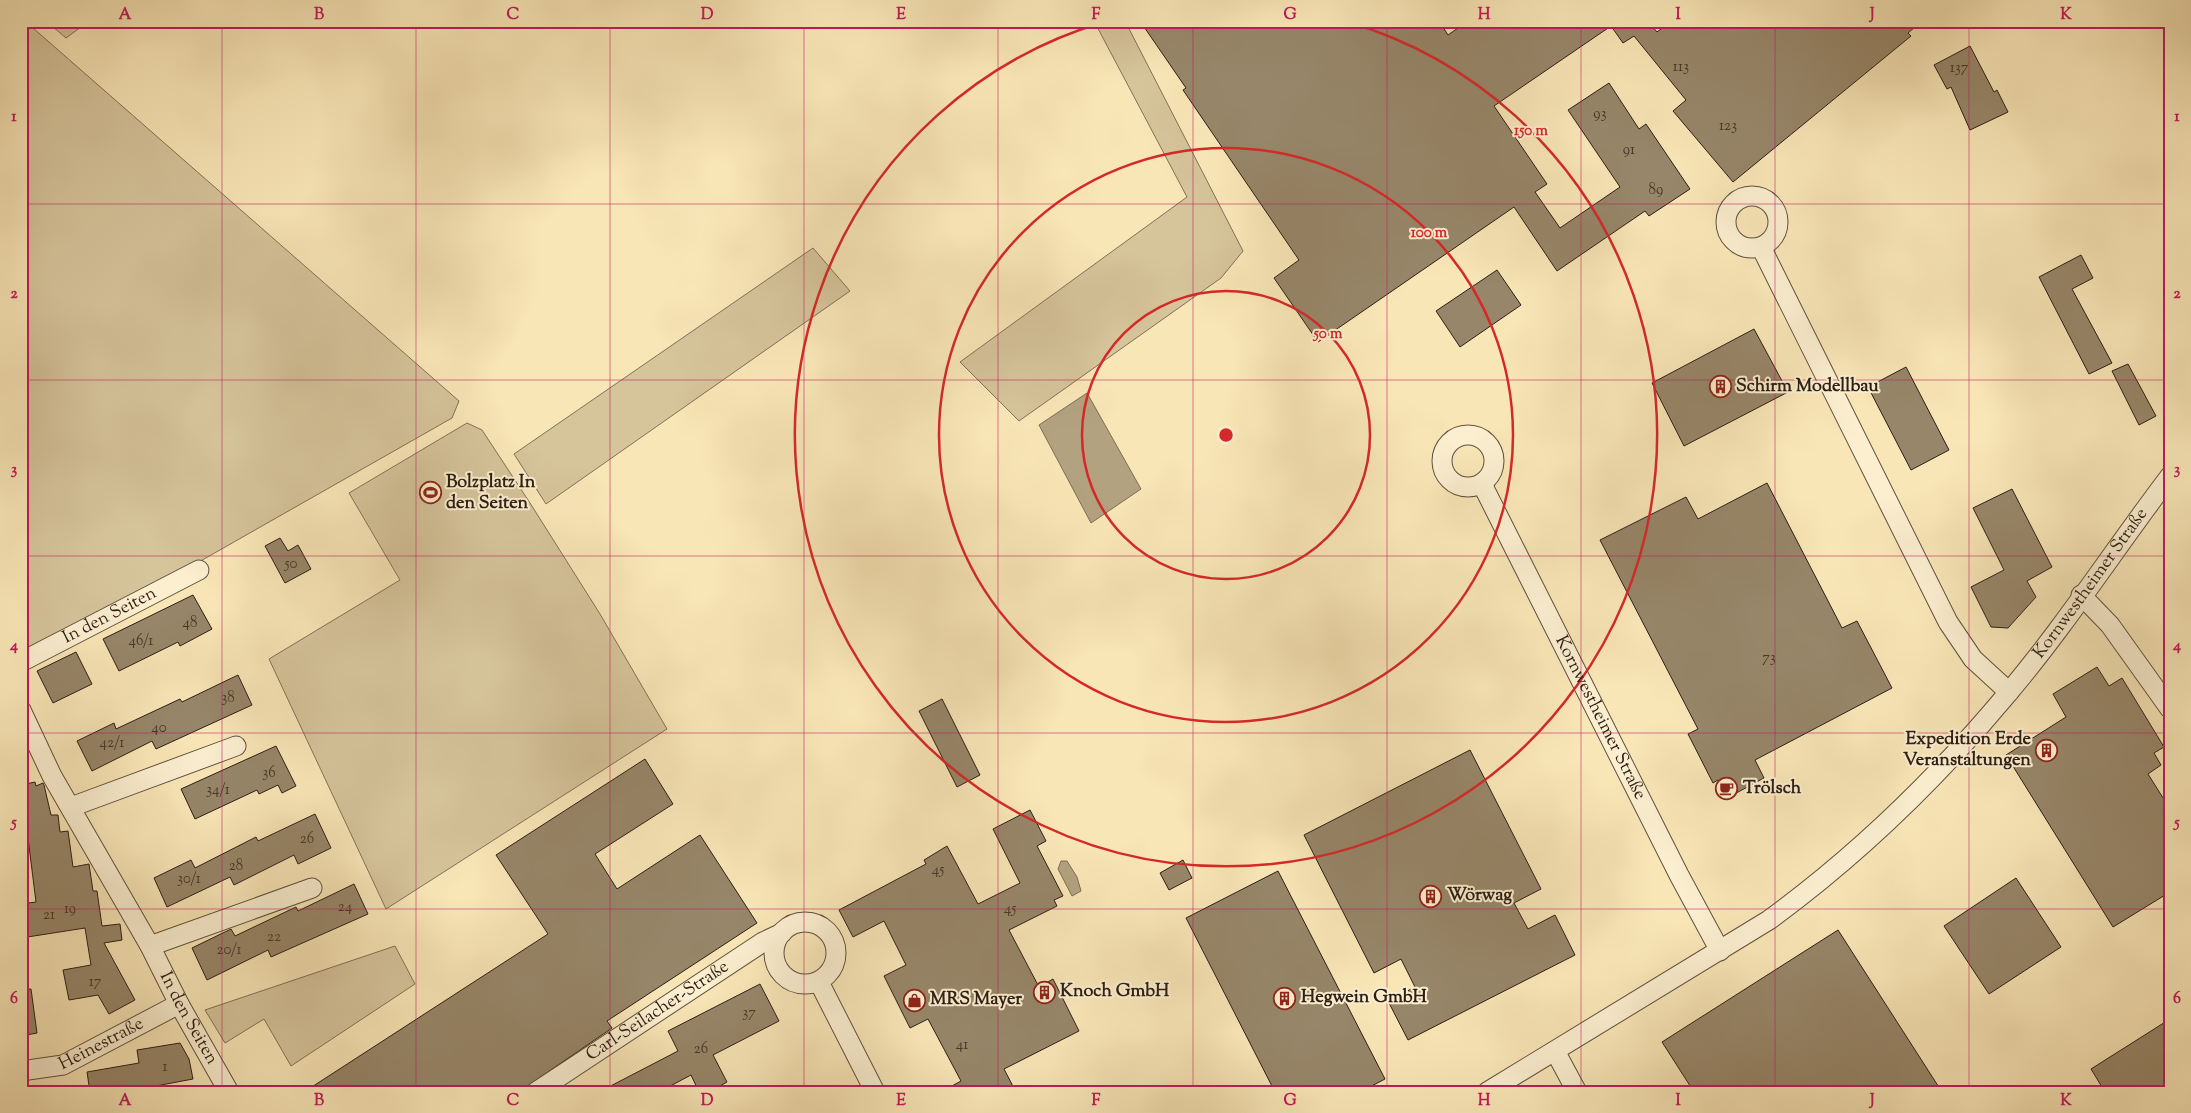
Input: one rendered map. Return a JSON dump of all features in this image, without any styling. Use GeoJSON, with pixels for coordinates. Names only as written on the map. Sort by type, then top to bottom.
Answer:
{"type":"FeatureCollection","features":[{"type":"Feature","properties":{"kind":"street"},"geometry":{"type":"LineString","coordinates":[[1761,247],[1948,622],[1973,660],[2009,692]]}},
{"type":"Feature","properties":{"kind":"street","name":"Kornwestheimer Straße"},"geometry":{"type":"LineString","coordinates":[[1487,1092],[1776,915],[1838,865],[1917,792],[2009,692],[2170,476]]}},
{"type":"Feature","properties":{"kind":"street","name":"Kornwestheimer Straße"},"geometry":{"type":"LineString","coordinates":[[1482,484],[1674,867],[1720,951]]}},
{"type":"Feature","properties":{"kind":"street","name":"In den Seiten"},"geometry":{"type":"LineString","coordinates":[[21,662],[199,570]]}},
{"type":"Feature","properties":{"kind":"street"},"geometry":{"type":"LineString","coordinates":[[2082,595],[2110,625],[2170,709]]}},
{"type":"Feature","properties":{"kind":"street","name":"In den Seiten"},"geometry":{"type":"LineString","coordinates":[[21,710],[52,776],[150,946],[179,1004],[229,1092]]}},
{"type":"Feature","properties":{"kind":"street"},"geometry":{"type":"LineString","coordinates":[[71,807],[236,746]]}},
{"type":"Feature","properties":{"kind":"street"},"geometry":{"type":"LineString","coordinates":[[150,946],[312,888]]}},
{"type":"Feature","properties":{"kind":"street"},"geometry":{"type":"LineString","coordinates":[[808,922],[821,926],[831,935],[836,948],[836,961],[829,973],[819,982],[805,984],[792,981],[781,973],[775,961],[775,947],[782,933],[795,924],[808,922]]}},
{"type":"Feature","properties":{"kind":"street","name":"Carl-Seilacher-Straße"},"geometry":{"type":"LineString","coordinates":[[536,1092],[762,942],[782,933]]}},
{"type":"Feature","properties":{"kind":"street"},"geometry":{"type":"LineString","coordinates":[[819,982],[875,1092]]}},
{"type":"Feature","properties":{"kind":"street","name":"Heinestraße"},"geometry":{"type":"LineString","coordinates":[[21,1072],[63,1065],[179,1004]]}},
{"type":"Feature","properties":{"kind":"street"},"geometry":{"type":"LineString","coordinates":[[1555,1050],[1576,1092]]}},
{"type":"Feature","properties":{"kind":"shaded area"},"geometry":{"type":"Polygon","coordinates":[[[21,21],[25,21],[459,401],[452,418],[197,563],[21,651],[21,21]]]}},
{"type":"Feature","properties":{"kind":"shaded area"},"geometry":{"type":"Polygon","coordinates":[[[46,21],[89,21],[66,38],[46,21]]]}},
{"type":"Feature","properties":{"kind":"shaded area"},"geometry":{"type":"Polygon","coordinates":[[[1094,21],[1125,21],[1243,251],[1221,278],[1019,421],[960,362],[1187,197],[1094,21]]]}},
{"type":"Feature","properties":{"kind":"shaded area"},"geometry":{"type":"Polygon","coordinates":[[[813,248],[850,291],[546,504],[514,454],[813,248]]]}},
{"type":"Feature","properties":{"kind":"shaded area"},"geometry":{"type":"Polygon","coordinates":[[[1087,393],[1141,489],[1091,523],[1039,425],[1087,393]]]}},
{"type":"Feature","properties":{"kind":"shaded area"},"geometry":{"type":"Polygon","coordinates":[[[467,423],[482,430],[530,503],[600,614],[667,729],[386,909],[269,659],[400,580],[349,493],[467,423]]]}},
{"type":"Feature","properties":{"kind":"shaded area"},"geometry":{"type":"Polygon","coordinates":[[[1061,861],[1067,861],[1077,877],[1081,891],[1072,896],[1058,869],[1061,861]]]}},
{"type":"Feature","properties":{"kind":"shaded area"},"geometry":{"type":"Polygon","coordinates":[[[395,946],[415,984],[291,1066],[264,1019],[225,1043],[205,1010],[395,946]]]}},
{"type":"Feature","properties":{"kind":"building"},"geometry":{"type":"Polygon","coordinates":[[[1140,21],[1439,21],[1448,35],[1468,21],[1654,21],[1650,24],[1657,32],[1671,21],[1922,21],[1908,33],[1911,36],[1733,182],[1673,111],[1686,100],[1634,36],[1623,43],[1611,26],[1494,106],[1547,184],[1535,192],[1560,228],[1620,187],[1568,110],[1609,83],[1639,129],[1646,124],[1690,189],[1649,216],[1645,211],[1557,271],[1514,207],[1318,342],[1274,278],[1299,260],[1183,90],[1186,88],[1140,21]]]}},
{"type":"Feature","properties":{"kind":"building"},"geometry":{"type":"Polygon","coordinates":[[[1970,46],[1994,92],[1997,90],[2008,112],[1970,130],[1951,87],[1947,89],[1934,65],[1970,46]]]}},
{"type":"Feature","properties":{"kind":"building"},"geometry":{"type":"Polygon","coordinates":[[[2081,255],[2093,278],[2072,289],[2112,363],[2089,374],[2039,277],[2081,255]]]}},
{"type":"Feature","properties":{"kind":"building"},"geometry":{"type":"Polygon","coordinates":[[[1497,270],[1521,305],[1460,347],[1436,311],[1497,270]]]}},
{"type":"Feature","properties":{"kind":"building","name":"Schirm Modellbau"},"geometry":{"type":"Polygon","coordinates":[[[1754,329],[1788,392],[1684,446],[1652,383],[1754,329]]]}},
{"type":"Feature","properties":{"kind":"building"},"geometry":{"type":"Polygon","coordinates":[[[2128,364],[2156,416],[2139,425],[2112,371],[2128,364]]]}},
{"type":"Feature","properties":{"kind":"building"},"geometry":{"type":"Polygon","coordinates":[[[1906,367],[1949,450],[1911,470],[1868,387],[1906,367]]]}},
{"type":"Feature","properties":{"kind":"building"},"geometry":{"type":"Polygon","coordinates":[[[1767,483],[1842,628],[1857,621],[1892,688],[1755,760],[1764,778],[1727,798],[1718,780],[1713,783],[1688,734],[1698,729],[1600,540],[1686,497],[1698,519],[1767,483]]]}},
{"type":"Feature","properties":{"kind":"building"},"geometry":{"type":"Polygon","coordinates":[[[2012,489],[2052,567],[2027,581],[2036,597],[2008,628],[1991,627],[1971,587],[2004,570],[1973,508],[2012,489]]]}},
{"type":"Feature","properties":{"kind":"building"},"geometry":{"type":"Polygon","coordinates":[[[280,538],[288,551],[298,545],[311,569],[285,583],[265,546],[280,538]]]}},
{"type":"Feature","properties":{"kind":"building"},"geometry":{"type":"Polygon","coordinates":[[[193,595],[212,629],[180,646],[178,642],[119,671],[103,639],[193,595]]]}},
{"type":"Feature","properties":{"kind":"building"},"geometry":{"type":"Polygon","coordinates":[[[76,652],[92,684],[53,703],[37,671],[76,652]]]}},
{"type":"Feature","properties":{"kind":"building"},"geometry":{"type":"Polygon","coordinates":[[[2097,667],[2109,686],[2122,678],[2164,747],[2154,753],[2161,765],[2148,774],[2170,809],[2170,892],[2113,927],[2006,755],[2066,717],[2053,694],[2097,667]]]}},
{"type":"Feature","properties":{"kind":"building"},"geometry":{"type":"Polygon","coordinates":[[[238,675],[252,705],[156,749],[152,741],[92,771],[77,741],[114,723],[116,729],[180,699],[182,702],[238,675]]]}},
{"type":"Feature","properties":{"kind":"building"},"geometry":{"type":"Polygon","coordinates":[[[942,699],[980,775],[957,787],[919,711],[942,699]]]}},
{"type":"Feature","properties":{"kind":"building"},"geometry":{"type":"Polygon","coordinates":[[[276,746],[296,786],[282,793],[278,785],[259,794],[257,790],[195,819],[181,789],[276,746]]]}},
{"type":"Feature","properties":{"kind":"building","name":"Wörwag"},"geometry":{"type":"Polygon","coordinates":[[[1470,750],[1541,889],[1514,903],[1528,929],[1555,915],[1575,955],[1408,1040],[1388,1001],[1415,987],[1401,959],[1374,973],[1304,835],[1470,750]]]}},
{"type":"Feature","properties":{"kind":"building"},"geometry":{"type":"Polygon","coordinates":[[[645,759],[673,804],[595,854],[617,889],[700,835],[757,923],[607,1021],[612,1028],[519,1092],[304,1092],[548,934],[496,855],[645,759]]]}},
{"type":"Feature","properties":{"kind":"building"},"geometry":{"type":"Polygon","coordinates":[[[35,782],[36,786],[43,783],[44,785],[51,815],[58,815],[60,832],[68,831],[73,867],[89,864],[93,891],[97,891],[102,926],[120,924],[122,940],[104,943],[135,1000],[109,1014],[98,995],[69,1000],[63,970],[91,965],[85,928],[21,938],[21,904],[36,902],[27,830],[21,831],[21,785],[35,782]]]}},
{"type":"Feature","properties":{"kind":"building"},"geometry":{"type":"Polygon","coordinates":[[[1030,810],[1046,841],[1037,846],[1063,896],[1054,900],[1057,906],[1009,930],[1039,987],[1053,979],[1079,1031],[1004,1069],[1016,1092],[941,1092],[961,1081],[928,1019],[910,1028],[884,976],[906,965],[884,921],[853,937],[839,910],[926,864],[924,860],[947,846],[978,904],[1020,883],[993,829],[1030,810]]]}},
{"type":"Feature","properties":{"kind":"building"},"geometry":{"type":"Polygon","coordinates":[[[315,814],[331,848],[298,864],[294,855],[234,885],[230,877],[167,907],[154,878],[191,860],[195,868],[256,837],[258,841],[315,814]]]}},
{"type":"Feature","properties":{"kind":"building"},"geometry":{"type":"Polygon","coordinates":[[[1183,860],[1192,878],[1169,890],[1160,873],[1183,860]]]}},
{"type":"Feature","properties":{"kind":"building","name":"Hegwein GmbH"},"geometry":{"type":"Polygon","coordinates":[[[1278,871],[1385,1079],[1360,1092],[1275,1092],[1186,918],[1278,871]]]}},
{"type":"Feature","properties":{"kind":"building"},"geometry":{"type":"Polygon","coordinates":[[[2016,878],[2061,947],[1989,994],[1944,926],[2016,878]]]}},
{"type":"Feature","properties":{"kind":"building"},"geometry":{"type":"Polygon","coordinates":[[[354,884],[368,914],[271,957],[268,950],[207,980],[192,948],[231,929],[235,936],[296,907],[298,911],[354,884]]]}},
{"type":"Feature","properties":{"kind":"building"},"geometry":{"type":"Polygon","coordinates":[[[1838,930],[1942,1092],[1694,1092],[1662,1042],[1838,930]]]}},
{"type":"Feature","properties":{"kind":"building"},"geometry":{"type":"Polygon","coordinates":[[[760,984],[779,1021],[713,1055],[727,1082],[709,1092],[699,1092],[691,1075],[659,1092],[599,1092],[678,1051],[668,1031],[760,984]]]}},
{"type":"Feature","properties":{"kind":"building"},"geometry":{"type":"Polygon","coordinates":[[[31,989],[37,1033],[21,1036],[21,990],[31,989]]]}},
{"type":"Feature","properties":{"kind":"building"},"geometry":{"type":"Polygon","coordinates":[[[2170,1019],[2170,1092],[2105,1092],[2091,1069],[2170,1019]]]}},
{"type":"Feature","properties":{"kind":"building"},"geometry":{"type":"Polygon","coordinates":[[[180,1043],[189,1059],[193,1079],[124,1092],[90,1092],[87,1072],[139,1063],[137,1050],[180,1043]]]}},
{"type":"Feature","properties":{"kind":"place","name":"Schirm Modellbau"},"geometry":{"type":"Point","coordinates":[1720,387]}},
{"type":"Feature","properties":{"kind":"place","name":"Bolzplatz In den Seiten"},"geometry":{"type":"Point","coordinates":[430,493]}},
{"type":"Feature","properties":{"kind":"place","name":"Expedition Erde Veranstaltungen"},"geometry":{"type":"Point","coordinates":[2047,750]}},
{"type":"Feature","properties":{"kind":"place","name":"Trölsch"},"geometry":{"type":"Point","coordinates":[1727,789]}},
{"type":"Feature","properties":{"kind":"place","name":"Wörwag"},"geometry":{"type":"Point","coordinates":[1431,896]}},
{"type":"Feature","properties":{"kind":"place","name":"Knoch GmbH"},"geometry":{"type":"Point","coordinates":[1044,992]}},
{"type":"Feature","properties":{"kind":"place","name":"Hegwein GmbH"},"geometry":{"type":"Point","coordinates":[1285,998]}},
{"type":"Feature","properties":{"kind":"place","name":"MRS Mayer"},"geometry":{"type":"Point","coordinates":[914,1000]}}]}
